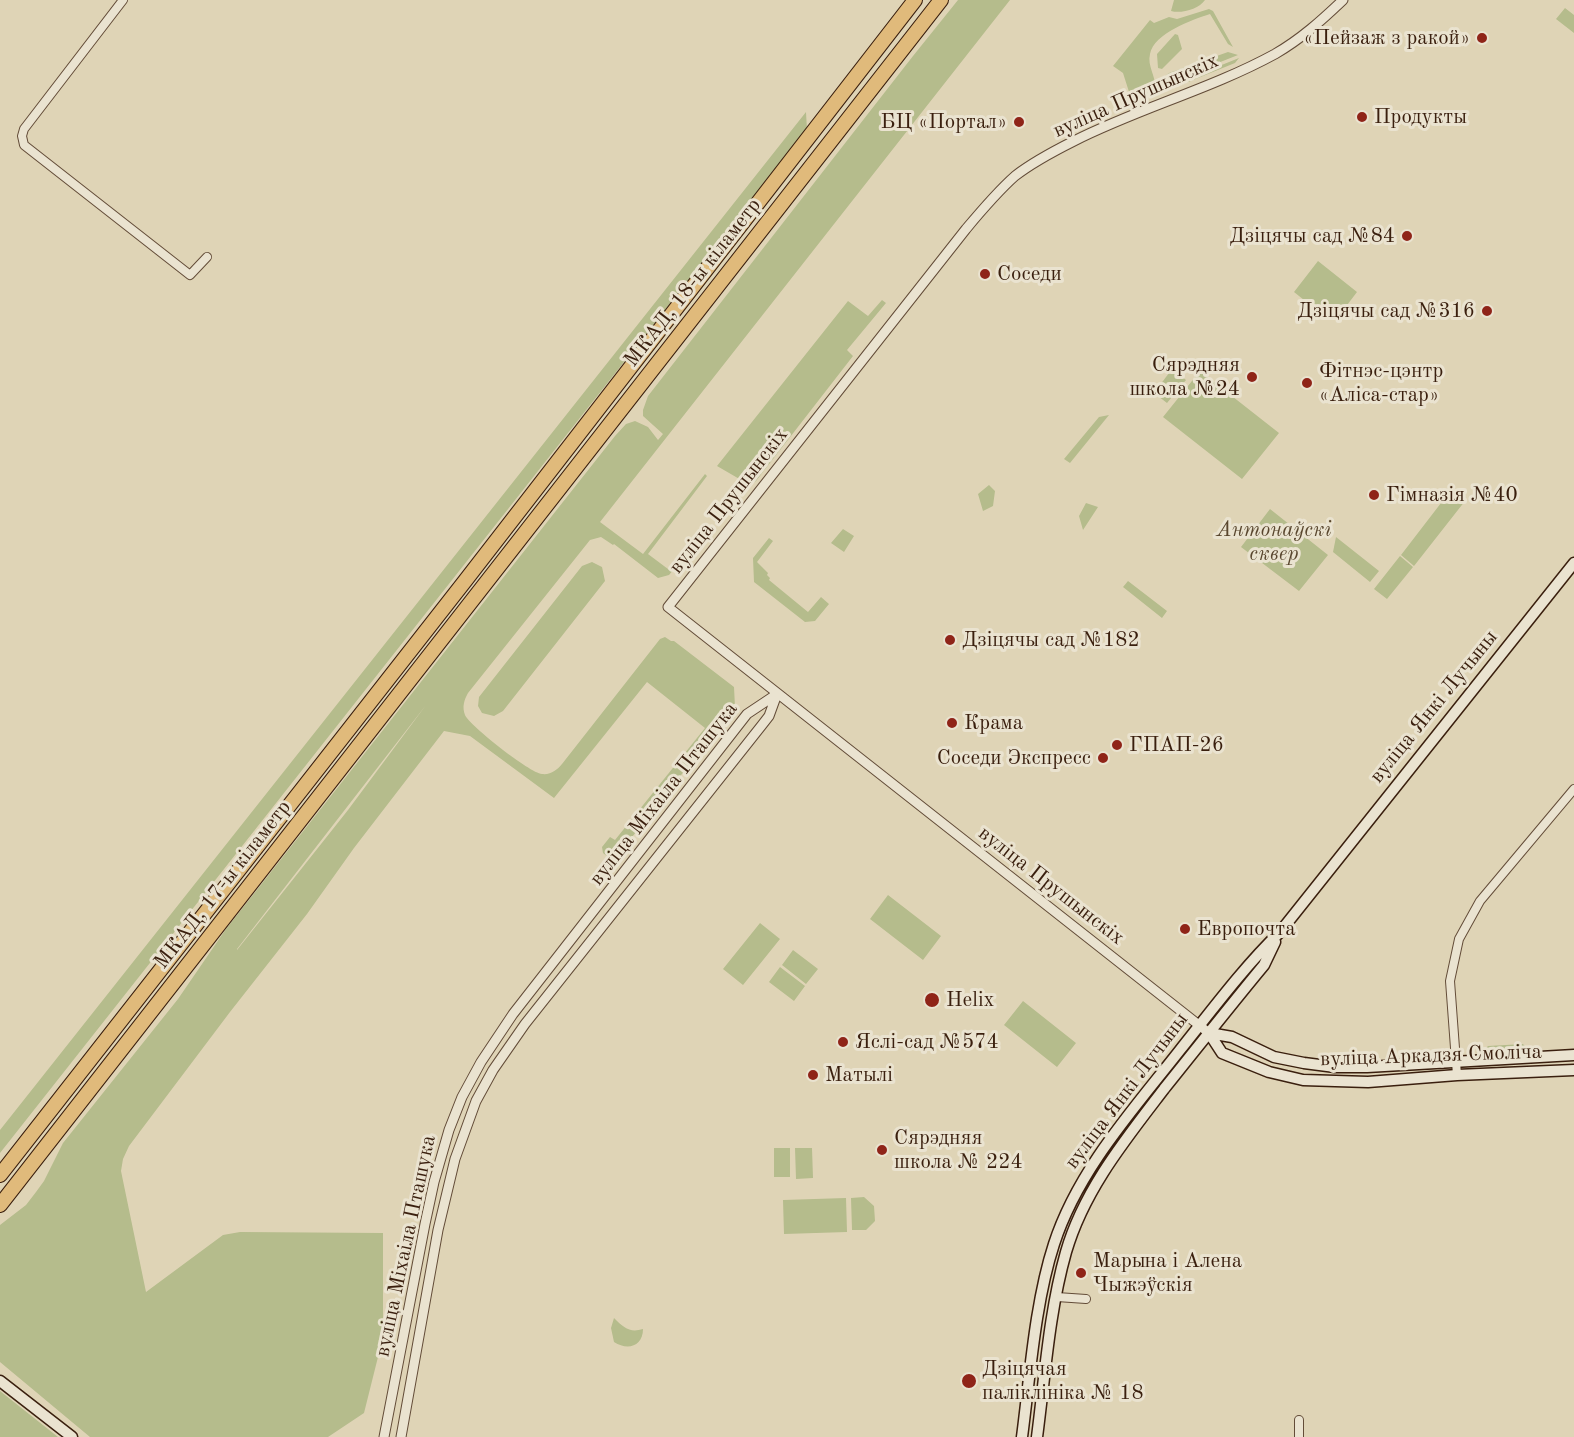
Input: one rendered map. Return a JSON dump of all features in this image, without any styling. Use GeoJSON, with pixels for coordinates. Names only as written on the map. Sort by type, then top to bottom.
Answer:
{"type":"FeatureCollection","features":[{"type":"Feature","properties":{"kind":"highway","name":"МКАД, 18-ы кіламетр"},"geometry":{"type":"LineString","coordinates":[[465,581],[915,0]]}},
{"type":"Feature","properties":{"kind":"highway","name":"МКАД, 18-ы кіламетр"},"geometry":{"type":"LineString","coordinates":[[479,591],[940,0]]}},
{"type":"Feature","properties":{"kind":"highway","name":"МКАД, 17-ы кіламетр"},"geometry":{"type":"LineString","coordinates":[[0,1174],[465,581]]}},
{"type":"Feature","properties":{"kind":"highway","name":"МКАД, 17-ы кіламетр"},"geometry":{"type":"LineString","coordinates":[[0,1205],[479,591]]}},
{"type":"Feature","properties":{"kind":"main road","name":"вуліца Янкі Лучыны"},"geometry":{"type":"LineString","coordinates":[[1022,1437],[1041,1296],[1054,1244],[1077,1192],[1113,1136],[1199,1025],[1255,957],[1280,932],[1574,563]]}},
{"type":"Feature","properties":{"kind":"main road","name":"вуліца Янкі Лучыны"},"geometry":{"type":"LineString","coordinates":[[1037,1437],[1057,1297],[1066,1252],[1087,1199],[1122,1143],[1264,964],[1280,932]]}},
{"type":"Feature","properties":{"kind":"main road","name":"вуліца Аркадзя Смоліча"},"geometry":{"type":"LineString","coordinates":[[1209,1033],[1232,1037],[1274,1057],[1335,1067],[1574,1055]]}},
{"type":"Feature","properties":{"kind":"main road","name":"вуліца Аркадзя Смоліча"},"geometry":{"type":"LineString","coordinates":[[1209,1033],[1222,1053],[1269,1072],[1294,1078],[1334,1082],[1368,1082],[1457,1075],[1574,1070]]}},
{"type":"Feature","properties":{"kind":"main road"},"geometry":{"type":"LineString","coordinates":[[0,1381],[72,1437]]}},
{"type":"Feature","properties":{"kind":"street"},"geometry":{"type":"LineString","coordinates":[[123,0],[24,129],[22,136],[24,145],[190,275],[207,256]]}},
{"type":"Feature","properties":{"kind":"street","name":"вуліца Прушынскіх"},"geometry":{"type":"LineString","coordinates":[[1209,1033],[668,607],[1000,190],[1017,175],[1057,149],[1134,113],[1250,67],[1298,39],[1343,0]]}},
{"type":"Feature","properties":{"kind":"street","name":"вуліца Міхаіла Пташука"},"geometry":{"type":"LineString","coordinates":[[384,1437],[434,1182],[449,1130],[462,1097],[481,1062],[513,1014],[747,714],[777,694]]}},
{"type":"Feature","properties":{"kind":"street","name":"вуліца Міхаіла Пташука"},"geometry":{"type":"LineString","coordinates":[[401,1437],[438,1230],[455,1159],[476,1101],[525,1024],[769,716],[777,694]]}},
{"type":"Feature","properties":{"kind":"street"},"geometry":{"type":"LineString","coordinates":[[1457,1075],[1450,981],[1459,939],[1480,901],[1574,789]]}},
{"type":"Feature","properties":{"kind":"street"},"geometry":{"type":"LineString","coordinates":[[1041,1296],[1086,1299]]}},
{"type":"Feature","properties":{"kind":"street"},"geometry":{"type":"LineString","coordinates":[[1299,1420],[1299,1437]]}},
{"type":"Feature","properties":{"kind":"green space"},"geometry":{"type":"Polygon","coordinates":[[[958,0],[1010,0],[600,522],[643,554],[705,474],[707,476],[648,554],[668,569],[674,569],[669,575],[658,578],[614,544],[601,537],[590,540],[468,693],[464,706],[465,715],[469,721],[501,748],[535,772],[551,773],[562,764],[660,639],[665,637],[674,641],[734,687],[735,707],[613,861],[603,853],[602,847],[610,837],[615,840],[705,728],[647,682],[554,798],[470,736],[444,731],[129,1146],[123,1159],[121,1171],[146,1292],[223,1235],[240,1232],[383,1233],[383,1337],[364,1413],[328,1437],[90,1437],[0,1362],[0,1225],[26,1205],[44,1181],[63,1143],[178,999],[226,929],[615,436],[626,424],[635,421],[648,427],[658,440],[663,434],[643,416],[648,396],[958,0]],[[426,705],[237,950],[348,810],[426,705]]]}},
{"type":"Feature","properties":{"kind":"green space"},"geometry":{"type":"Polygon","coordinates":[[[1174,0],[1205,0],[1190,10],[1180,12],[1171,11],[1174,0]]]}},
{"type":"Feature","properties":{"kind":"green space"},"geometry":{"type":"Polygon","coordinates":[[[1565,8],[1574,15],[1574,33],[1556,19],[1565,8]]]}},
{"type":"Feature","properties":{"kind":"green space"},"geometry":{"type":"Polygon","coordinates":[[[1209,9],[1213,11],[1233,47],[1228,44],[1210,14],[1175,28],[1153,46],[1150,54],[1155,87],[1143,97],[1140,91],[1130,95],[1123,73],[1113,66],[1150,20],[1154,23],[1169,17],[1177,19],[1209,9]]]}},
{"type":"Feature","properties":{"kind":"green space"},"geometry":{"type":"Polygon","coordinates":[[[1175,34],[1178,35],[1182,49],[1162,69],[1158,68],[1157,54],[1175,34]]]}},
{"type":"Feature","properties":{"kind":"green space"},"geometry":{"type":"Polygon","coordinates":[[[1228,52],[1238,55],[1165,84],[1165,76],[1169,73],[1228,52]]]}},
{"type":"Feature","properties":{"kind":"green space"},"geometry":{"type":"Polygon","coordinates":[[[1239,58],[1235,63],[1171,89],[1167,87],[1239,58]]]}},
{"type":"Feature","properties":{"kind":"green space"},"geometry":{"type":"Polygon","coordinates":[[[806,112],[807,130],[0,1153],[0,1130],[806,112]]]}},
{"type":"Feature","properties":{"kind":"green space"},"geometry":{"type":"Polygon","coordinates":[[[1318,261],[1357,292],[1338,317],[1324,306],[1319,312],[1294,292],[1318,261]]]}},
{"type":"Feature","properties":{"kind":"green space"},"geometry":{"type":"Polygon","coordinates":[[[882,300],[886,303],[847,350],[853,356],[756,481],[748,484],[717,466],[848,301],[868,316],[882,300]]]}},
{"type":"Feature","properties":{"kind":"green space"},"geometry":{"type":"Polygon","coordinates":[[[1172,369],[1186,380],[1167,403],[1154,393],[1172,369]]]}},
{"type":"Feature","properties":{"kind":"green space"},"geometry":{"type":"Polygon","coordinates":[[[1200,371],[1279,433],[1242,479],[1163,417],[1200,371]]]}},
{"type":"Feature","properties":{"kind":"green space"},"geometry":{"type":"Polygon","coordinates":[[[1109,415],[1070,463],[1064,459],[1099,417],[1109,415]]]}},
{"type":"Feature","properties":{"kind":"green space"},"geometry":{"type":"Polygon","coordinates":[[[989,485],[995,491],[993,506],[983,511],[978,494],[989,485]]]}},
{"type":"Feature","properties":{"kind":"green space"},"geometry":{"type":"Polygon","coordinates":[[[1451,490],[1465,501],[1414,566],[1401,555],[1451,490]]]}},
{"type":"Feature","properties":{"kind":"green space"},"geometry":{"type":"Polygon","coordinates":[[[1086,503],[1098,507],[1083,530],[1079,516],[1086,503]]]}},
{"type":"Feature","properties":{"kind":"green space","name":"Антонаўскі сквер"},"geometry":{"type":"Polygon","coordinates":[[[1270,509],[1328,555],[1299,591],[1241,547],[1270,509]]]}},
{"type":"Feature","properties":{"kind":"green space"},"geometry":{"type":"Polygon","coordinates":[[[843,529],[854,536],[844,552],[831,543],[843,529]]]}},
{"type":"Feature","properties":{"kind":"green space"},"geometry":{"type":"Polygon","coordinates":[[[1336,537],[1379,571],[1370,582],[1333,552],[1336,537]]]}},
{"type":"Feature","properties":{"kind":"green space"},"geometry":{"type":"Polygon","coordinates":[[[769,538],[773,541],[757,562],[768,573],[769,580],[808,612],[821,597],[829,604],[815,621],[805,622],[754,582],[753,558],[769,538]]]}},
{"type":"Feature","properties":{"kind":"green space"},"geometry":{"type":"Polygon","coordinates":[[[1400,556],[1413,567],[1387,599],[1374,589],[1400,556]]]}},
{"type":"Feature","properties":{"kind":"green space"},"geometry":{"type":"Polygon","coordinates":[[[592,562],[602,567],[605,581],[503,711],[494,716],[482,713],[478,706],[479,697],[582,566],[592,562]]]}},
{"type":"Feature","properties":{"kind":"green space"},"geometry":{"type":"Polygon","coordinates":[[[1128,581],[1167,611],[1162,618],[1123,587],[1128,581]]]}},
{"type":"Feature","properties":{"kind":"green space"},"geometry":{"type":"Polygon","coordinates":[[[888,895],[941,936],[923,960],[870,919],[888,895]]]}},
{"type":"Feature","properties":{"kind":"green space"},"geometry":{"type":"Polygon","coordinates":[[[760,923],[780,939],[743,985],[723,969],[760,923]]]}},
{"type":"Feature","properties":{"kind":"green space"},"geometry":{"type":"Polygon","coordinates":[[[793,950],[818,969],[806,984],[782,965],[793,950]]]}},
{"type":"Feature","properties":{"kind":"green space"},"geometry":{"type":"Polygon","coordinates":[[[780,967],[805,986],[794,1001],[769,982],[780,967]]]}},
{"type":"Feature","properties":{"kind":"green space"},"geometry":{"type":"Polygon","coordinates":[[[1023,1001],[1076,1043],[1057,1067],[1004,1025],[1023,1001]]]}},
{"type":"Feature","properties":{"kind":"green space"},"geometry":{"type":"Polygon","coordinates":[[[1523,1044],[1529,1051],[1486,1054],[1485,1049],[1488,1046],[1523,1044]]]}},
{"type":"Feature","properties":{"kind":"green space"},"geometry":{"type":"Polygon","coordinates":[[[774,1148],[790,1148],[790,1177],[774,1177],[774,1148]]]}},
{"type":"Feature","properties":{"kind":"green space"},"geometry":{"type":"Polygon","coordinates":[[[795,1148],[812,1148],[813,1178],[796,1179],[795,1148]]]}},
{"type":"Feature","properties":{"kind":"green space"},"geometry":{"type":"Polygon","coordinates":[[[864,1197],[874,1206],[875,1221],[866,1230],[852,1230],[851,1198],[864,1197]]]}},
{"type":"Feature","properties":{"kind":"green space"},"geometry":{"type":"Polygon","coordinates":[[[846,1198],[847,1232],[784,1234],[783,1200],[846,1198]]]}},
{"type":"Feature","properties":{"kind":"green space"},"geometry":{"type":"Polygon","coordinates":[[[614,1318],[627,1329],[643,1329],[638,1343],[624,1346],[614,1342],[611,1328],[614,1318]]]}},
{"type":"Feature","properties":{"kind":"green space"},"geometry":{"type":"Polygon","coordinates":[[[0,1391],[58,1437],[0,1437],[0,1391]]]}},
{"type":"Feature","properties":{"kind":"place","name":"«Пейзаж з ракой»"},"geometry":{"type":"Point","coordinates":[1482,38]}},
{"type":"Feature","properties":{"kind":"place","name":"Продукты"},"geometry":{"type":"Point","coordinates":[1362,117]}},
{"type":"Feature","properties":{"kind":"place","name":"БЦ «Портал»"},"geometry":{"type":"Point","coordinates":[1019,122]}},
{"type":"Feature","properties":{"kind":"place","name":"Дзіцячы сад №84"},"geometry":{"type":"Point","coordinates":[1407,236]}},
{"type":"Feature","properties":{"kind":"place","name":"Соседи"},"geometry":{"type":"Point","coordinates":[985,274]}},
{"type":"Feature","properties":{"kind":"place","name":"Дзіцячы сад №316"},"geometry":{"type":"Point","coordinates":[1487,311]}},
{"type":"Feature","properties":{"kind":"place","name":"Сярэдняя школа №24"},"geometry":{"type":"Point","coordinates":[1252,377]}},
{"type":"Feature","properties":{"kind":"place","name":"Фітнэс-цэнтр «Аліса-стар»"},"geometry":{"type":"Point","coordinates":[1307,383]}},
{"type":"Feature","properties":{"kind":"place","name":"Гімназія №40"},"geometry":{"type":"Point","coordinates":[1374,495]}},
{"type":"Feature","properties":{"kind":"place","name":"Дзіцячы сад №182"},"geometry":{"type":"Point","coordinates":[950,640]}},
{"type":"Feature","properties":{"kind":"place","name":"Крама"},"geometry":{"type":"Point","coordinates":[952,723]}},
{"type":"Feature","properties":{"kind":"place","name":"ГПАП-26"},"geometry":{"type":"Point","coordinates":[1117,745]}},
{"type":"Feature","properties":{"kind":"place","name":"Соседи Экспресс"},"geometry":{"type":"Point","coordinates":[1103,758]}},
{"type":"Feature","properties":{"kind":"place","name":"Европочта"},"geometry":{"type":"Point","coordinates":[1185,929]}},
{"type":"Feature","properties":{"kind":"place","name":"Helix"},"geometry":{"type":"Point","coordinates":[932,1000]}},
{"type":"Feature","properties":{"kind":"place","name":"Яслі-сад №574"},"geometry":{"type":"Point","coordinates":[843,1042]}},
{"type":"Feature","properties":{"kind":"place","name":"Матылі"},"geometry":{"type":"Point","coordinates":[813,1075]}},
{"type":"Feature","properties":{"kind":"place","name":"Сярэдняя школа № 224"},"geometry":{"type":"Point","coordinates":[882,1150]}},
{"type":"Feature","properties":{"kind":"place","name":"Марына і Алена Чыжэўскія"},"geometry":{"type":"Point","coordinates":[1081,1273]}},
{"type":"Feature","properties":{"kind":"place","name":"Дзіцячая паліклініка № 18"},"geometry":{"type":"Point","coordinates":[969,1381]}}]}
